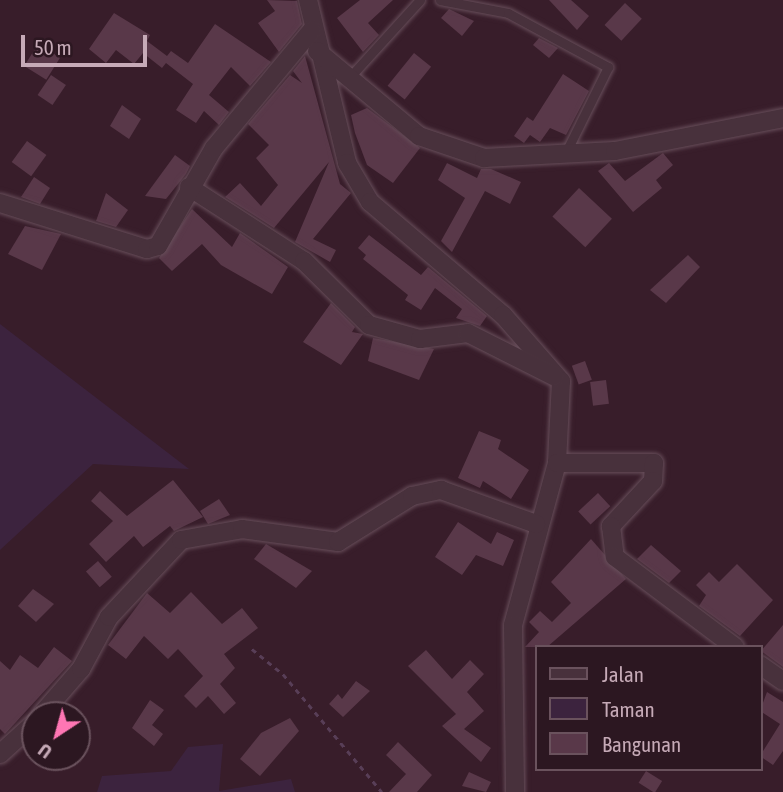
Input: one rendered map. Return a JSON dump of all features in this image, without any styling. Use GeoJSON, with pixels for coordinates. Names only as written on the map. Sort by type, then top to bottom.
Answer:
{"type":"FeatureCollection","features":[{"type":"Feature","properties":{"kind":"street"},"geometry":{"type":"LineString","coordinates":[[308,0],[317,51],[347,163],[370,202],[503,315],[561,381],[557,463],[536,524],[513,625],[515,792]]}},
{"type":"Feature","properties":{"kind":"street"},"geometry":{"type":"LineString","coordinates":[[0,203],[153,248],[189,187],[312,30]]}},
{"type":"Feature","properties":{"kind":"street"},"geometry":{"type":"LineString","coordinates":[[317,51],[346,80],[419,136],[484,159],[563,157],[783,118]]}},
{"type":"Feature","properties":{"kind":"street"},"geometry":{"type":"LineString","coordinates":[[189,187],[304,261],[369,325],[420,339],[468,332],[561,381]]}},
{"type":"Feature","properties":{"kind":"street"},"geometry":{"type":"LineString","coordinates":[[557,463],[654,463],[653,481],[611,526],[615,557],[732,645]]}},
{"type":"Feature","properties":{"kind":"street"},"geometry":{"type":"LineString","coordinates":[[53,701],[82,669],[109,617],[181,540],[242,529],[338,542],[412,496],[440,490],[536,524]]}},
{"type":"Feature","properties":{"kind":"street"},"geometry":{"type":"LineString","coordinates":[[762,665],[783,681]]}},
{"type":"Feature","properties":{"kind":"street"},"geometry":{"type":"LineString","coordinates":[[0,754],[21,735]]}},
{"type":"Feature","properties":{"kind":"lane"},"geometry":{"type":"LineString","coordinates":[[346,80],[420,0]]}},
{"type":"Feature","properties":{"kind":"lane"},"geometry":{"type":"LineString","coordinates":[[440,0],[508,13],[608,67],[563,157]]}},
{"type":"Feature","properties":{"kind":"path"},"geometry":{"type":"LineString","coordinates":[[252,649],[283,674],[382,792]]}},
{"type":"Feature","properties":{"kind":"green space"},"geometry":{"type":"Polygon","coordinates":[[[0,324],[189,469],[93,464],[0,550],[0,324]]]}},
{"type":"Feature","properties":{"kind":"green space"},"geometry":{"type":"Polygon","coordinates":[[[223,744],[219,791],[291,779],[295,792],[97,792],[102,776],[171,771],[188,747],[223,744]]]}},
{"type":"Feature","properties":{"kind":"building"},"geometry":{"type":"Polygon","coordinates":[[[267,0],[297,1],[302,24],[279,52],[258,23],[275,11],[267,0]]]}},
{"type":"Feature","properties":{"kind":"building"},"geometry":{"type":"Polygon","coordinates":[[[360,0],[393,0],[368,23],[379,35],[363,52],[337,18],[360,0]]]}},
{"type":"Feature","properties":{"kind":"building"},"geometry":{"type":"Polygon","coordinates":[[[549,0],[571,0],[589,16],[577,30],[549,0]]]}},
{"type":"Feature","properties":{"kind":"building"},"geometry":{"type":"Polygon","coordinates":[[[625,3],[642,19],[621,41],[605,25],[625,3]]]}},
{"type":"Feature","properties":{"kind":"building"},"geometry":{"type":"Polygon","coordinates":[[[449,9],[474,21],[462,36],[441,18],[449,9]]]}},
{"type":"Feature","properties":{"kind":"building"},"geometry":{"type":"Polygon","coordinates":[[[114,13],[150,35],[147,41],[167,56],[171,51],[188,63],[215,24],[271,62],[250,86],[231,67],[209,95],[229,112],[219,125],[204,111],[196,123],[176,110],[193,84],[166,63],[162,68],[143,53],[134,64],[116,50],[106,63],[89,49],[114,13]]]}},
{"type":"Feature","properties":{"kind":"building"},"geometry":{"type":"Polygon","coordinates":[[[539,38],[558,48],[549,58],[533,45],[539,38]]]}},
{"type":"Feature","properties":{"kind":"building"},"geometry":{"type":"Polygon","coordinates":[[[38,44],[60,58],[46,80],[24,66],[38,44]]]}},
{"type":"Feature","properties":{"kind":"building"},"geometry":{"type":"Polygon","coordinates":[[[414,53],[431,67],[405,99],[388,86],[414,53]]]}},
{"type":"Feature","properties":{"kind":"building"},"geometry":{"type":"Polygon","coordinates":[[[305,56],[340,184],[351,193],[313,239],[336,250],[330,262],[295,242],[329,162],[274,228],[225,197],[240,183],[261,206],[278,185],[256,158],[269,145],[248,124],[290,75],[302,83],[293,71],[305,56]]]}},
{"type":"Feature","properties":{"kind":"building"},"geometry":{"type":"Polygon","coordinates":[[[563,74],[589,91],[566,135],[550,128],[540,142],[530,135],[524,143],[514,136],[527,117],[533,121],[563,74]]]}},
{"type":"Feature","properties":{"kind":"building"},"geometry":{"type":"Polygon","coordinates":[[[51,75],[66,85],[53,105],[38,95],[51,75]]]}},
{"type":"Feature","properties":{"kind":"building"},"geometry":{"type":"Polygon","coordinates":[[[122,105],[141,119],[129,139],[110,126],[122,105]]]}},
{"type":"Feature","properties":{"kind":"building"},"geometry":{"type":"Polygon","coordinates":[[[367,108],[420,148],[393,183],[367,165],[355,133],[351,115],[367,108]]]}},
{"type":"Feature","properties":{"kind":"building"},"geometry":{"type":"Polygon","coordinates":[[[27,141],[46,155],[31,176],[12,162],[27,141]]]}},
{"type":"Feature","properties":{"kind":"building"},"geometry":{"type":"Polygon","coordinates":[[[663,153],[673,165],[656,180],[662,188],[633,212],[598,171],[609,163],[625,181],[663,153]]]}},
{"type":"Feature","properties":{"kind":"building"},"geometry":{"type":"Polygon","coordinates":[[[175,155],[190,166],[186,174],[166,199],[145,196],[175,155]]]}},
{"type":"Feature","properties":{"kind":"building"},"geometry":{"type":"Polygon","coordinates":[[[447,163],[477,178],[481,169],[491,169],[521,182],[510,204],[485,191],[452,252],[441,241],[465,198],[438,180],[447,163]]]}},
{"type":"Feature","properties":{"kind":"building"},"geometry":{"type":"Polygon","coordinates":[[[34,177],[50,188],[40,204],[21,197],[34,177]]]}},
{"type":"Feature","properties":{"kind":"building"},"geometry":{"type":"Polygon","coordinates":[[[579,188],[612,219],[585,247],[552,217],[579,188]]]}},
{"type":"Feature","properties":{"kind":"building"},"geometry":{"type":"Polygon","coordinates":[[[106,193],[128,210],[116,227],[96,221],[106,193]]]}},
{"type":"Feature","properties":{"kind":"building"},"geometry":{"type":"Polygon","coordinates":[[[192,209],[232,247],[240,233],[288,267],[272,294],[221,265],[202,244],[172,271],[159,258],[192,209]]]}},
{"type":"Feature","properties":{"kind":"building"},"geometry":{"type":"Polygon","coordinates":[[[25,226],[61,234],[42,270],[8,254],[25,226]]]}},
{"type":"Feature","properties":{"kind":"building"},"geometry":{"type":"Polygon","coordinates":[[[369,235],[421,275],[428,267],[487,316],[480,326],[456,318],[462,309],[435,288],[421,310],[405,300],[408,295],[363,259],[366,255],[358,248],[369,235]]]}},
{"type":"Feature","properties":{"kind":"building"},"geometry":{"type":"Polygon","coordinates":[[[688,255],[700,267],[666,303],[650,290],[688,255]]]}},
{"type":"Feature","properties":{"kind":"building"},"geometry":{"type":"Polygon","coordinates":[[[331,303],[355,327],[352,332],[363,334],[341,365],[303,342],[331,303]]]}},
{"type":"Feature","properties":{"kind":"building"},"geometry":{"type":"Polygon","coordinates":[[[373,338],[434,349],[419,380],[368,361],[373,338]]]}},
{"type":"Feature","properties":{"kind":"building"},"geometry":{"type":"Polygon","coordinates":[[[585,361],[592,380],[579,385],[572,366],[585,361]]]}},
{"type":"Feature","properties":{"kind":"building"},"geometry":{"type":"Polygon","coordinates":[[[606,380],[609,404],[593,406],[590,382],[606,380]]]}},
{"type":"Feature","properties":{"kind":"building"},"geometry":{"type":"Polygon","coordinates":[[[479,431],[501,440],[498,449],[529,470],[511,499],[483,481],[480,488],[458,478],[479,431]]]}},
{"type":"Feature","properties":{"kind":"building"},"geometry":{"type":"Polygon","coordinates":[[[173,480],[203,517],[174,531],[170,526],[143,547],[134,536],[106,562],[89,544],[113,521],[91,501],[100,491],[127,516],[173,480]]]}},
{"type":"Feature","properties":{"kind":"building"},"geometry":{"type":"Polygon","coordinates":[[[598,493],[610,506],[591,525],[578,511],[598,493]]]}},
{"type":"Feature","properties":{"kind":"building"},"geometry":{"type":"Polygon","coordinates":[[[219,499],[230,515],[208,524],[200,511],[219,499]]]}},
{"type":"Feature","properties":{"kind":"building"},"geometry":{"type":"Polygon","coordinates":[[[458,522],[491,544],[497,532],[514,540],[503,566],[476,555],[462,575],[435,557],[458,522]]]}},
{"type":"Feature","properties":{"kind":"building"},"geometry":{"type":"Polygon","coordinates":[[[591,539],[626,579],[549,645],[525,647],[539,632],[529,622],[540,611],[552,622],[571,603],[551,582],[591,539]]]}},
{"type":"Feature","properties":{"kind":"building"},"geometry":{"type":"Polygon","coordinates":[[[266,544],[312,571],[296,588],[254,559],[266,544]]]}},
{"type":"Feature","properties":{"kind":"building"},"geometry":{"type":"Polygon","coordinates":[[[651,545],[681,571],[669,583],[637,559],[651,545]]]}},
{"type":"Feature","properties":{"kind":"building"},"geometry":{"type":"Polygon","coordinates":[[[98,561],[112,577],[100,587],[86,571],[98,561]]]}},
{"type":"Feature","properties":{"kind":"building"},"geometry":{"type":"Polygon","coordinates":[[[737,564],[773,600],[740,636],[699,606],[706,595],[696,585],[709,572],[719,582],[737,564]]]}},
{"type":"Feature","properties":{"kind":"building"},"geometry":{"type":"Polygon","coordinates":[[[33,589],[54,604],[36,622],[18,606],[33,589]]]}},
{"type":"Feature","properties":{"kind":"building"},"geometry":{"type":"Polygon","coordinates":[[[191,592],[222,624],[242,608],[258,628],[224,654],[235,668],[220,684],[236,703],[224,714],[208,696],[196,708],[184,696],[203,676],[178,649],[168,659],[144,636],[126,659],[108,645],[147,593],[170,613],[191,592]]]}},
{"type":"Feature","properties":{"kind":"building"},"geometry":{"type":"Polygon","coordinates":[[[783,625],[783,667],[762,650],[783,625]]]}},
{"type":"Feature","properties":{"kind":"building"},"geometry":{"type":"Polygon","coordinates":[[[54,647],[72,661],[35,701],[21,701],[21,717],[5,734],[0,729],[0,661],[10,670],[20,655],[38,668],[54,647]]]}},
{"type":"Feature","properties":{"kind":"building"},"geometry":{"type":"Polygon","coordinates":[[[426,650],[452,679],[470,660],[484,674],[467,692],[484,711],[464,729],[491,748],[481,762],[442,726],[456,714],[408,666],[426,650]]]}},
{"type":"Feature","properties":{"kind":"building"},"geometry":{"type":"Polygon","coordinates":[[[356,681],[370,691],[343,717],[329,704],[338,694],[342,699],[356,681]]]}},
{"type":"Feature","properties":{"kind":"building"},"geometry":{"type":"Polygon","coordinates":[[[767,692],[783,702],[783,751],[773,765],[762,757],[762,753],[780,724],[762,712],[767,692]]]}},
{"type":"Feature","properties":{"kind":"building"},"geometry":{"type":"Polygon","coordinates":[[[150,700],[164,710],[152,725],[163,734],[154,746],[132,728],[150,700]]]}},
{"type":"Feature","properties":{"kind":"building"},"geometry":{"type":"Polygon","coordinates":[[[290,718],[299,731],[260,776],[240,759],[261,733],[290,718]]]}},
{"type":"Feature","properties":{"kind":"building"},"geometry":{"type":"Polygon","coordinates":[[[398,742],[432,775],[417,792],[389,792],[406,774],[386,755],[398,742]]]}},
{"type":"Feature","properties":{"kind":"building"},"geometry":{"type":"Polygon","coordinates":[[[646,771],[662,781],[655,792],[639,783],[646,771]]]}},
{"type":"Feature","properties":{"kind":"building"},"geometry":{"type":"Polygon","coordinates":[[[469,772],[491,782],[486,792],[462,786],[469,772]]]}}]}
